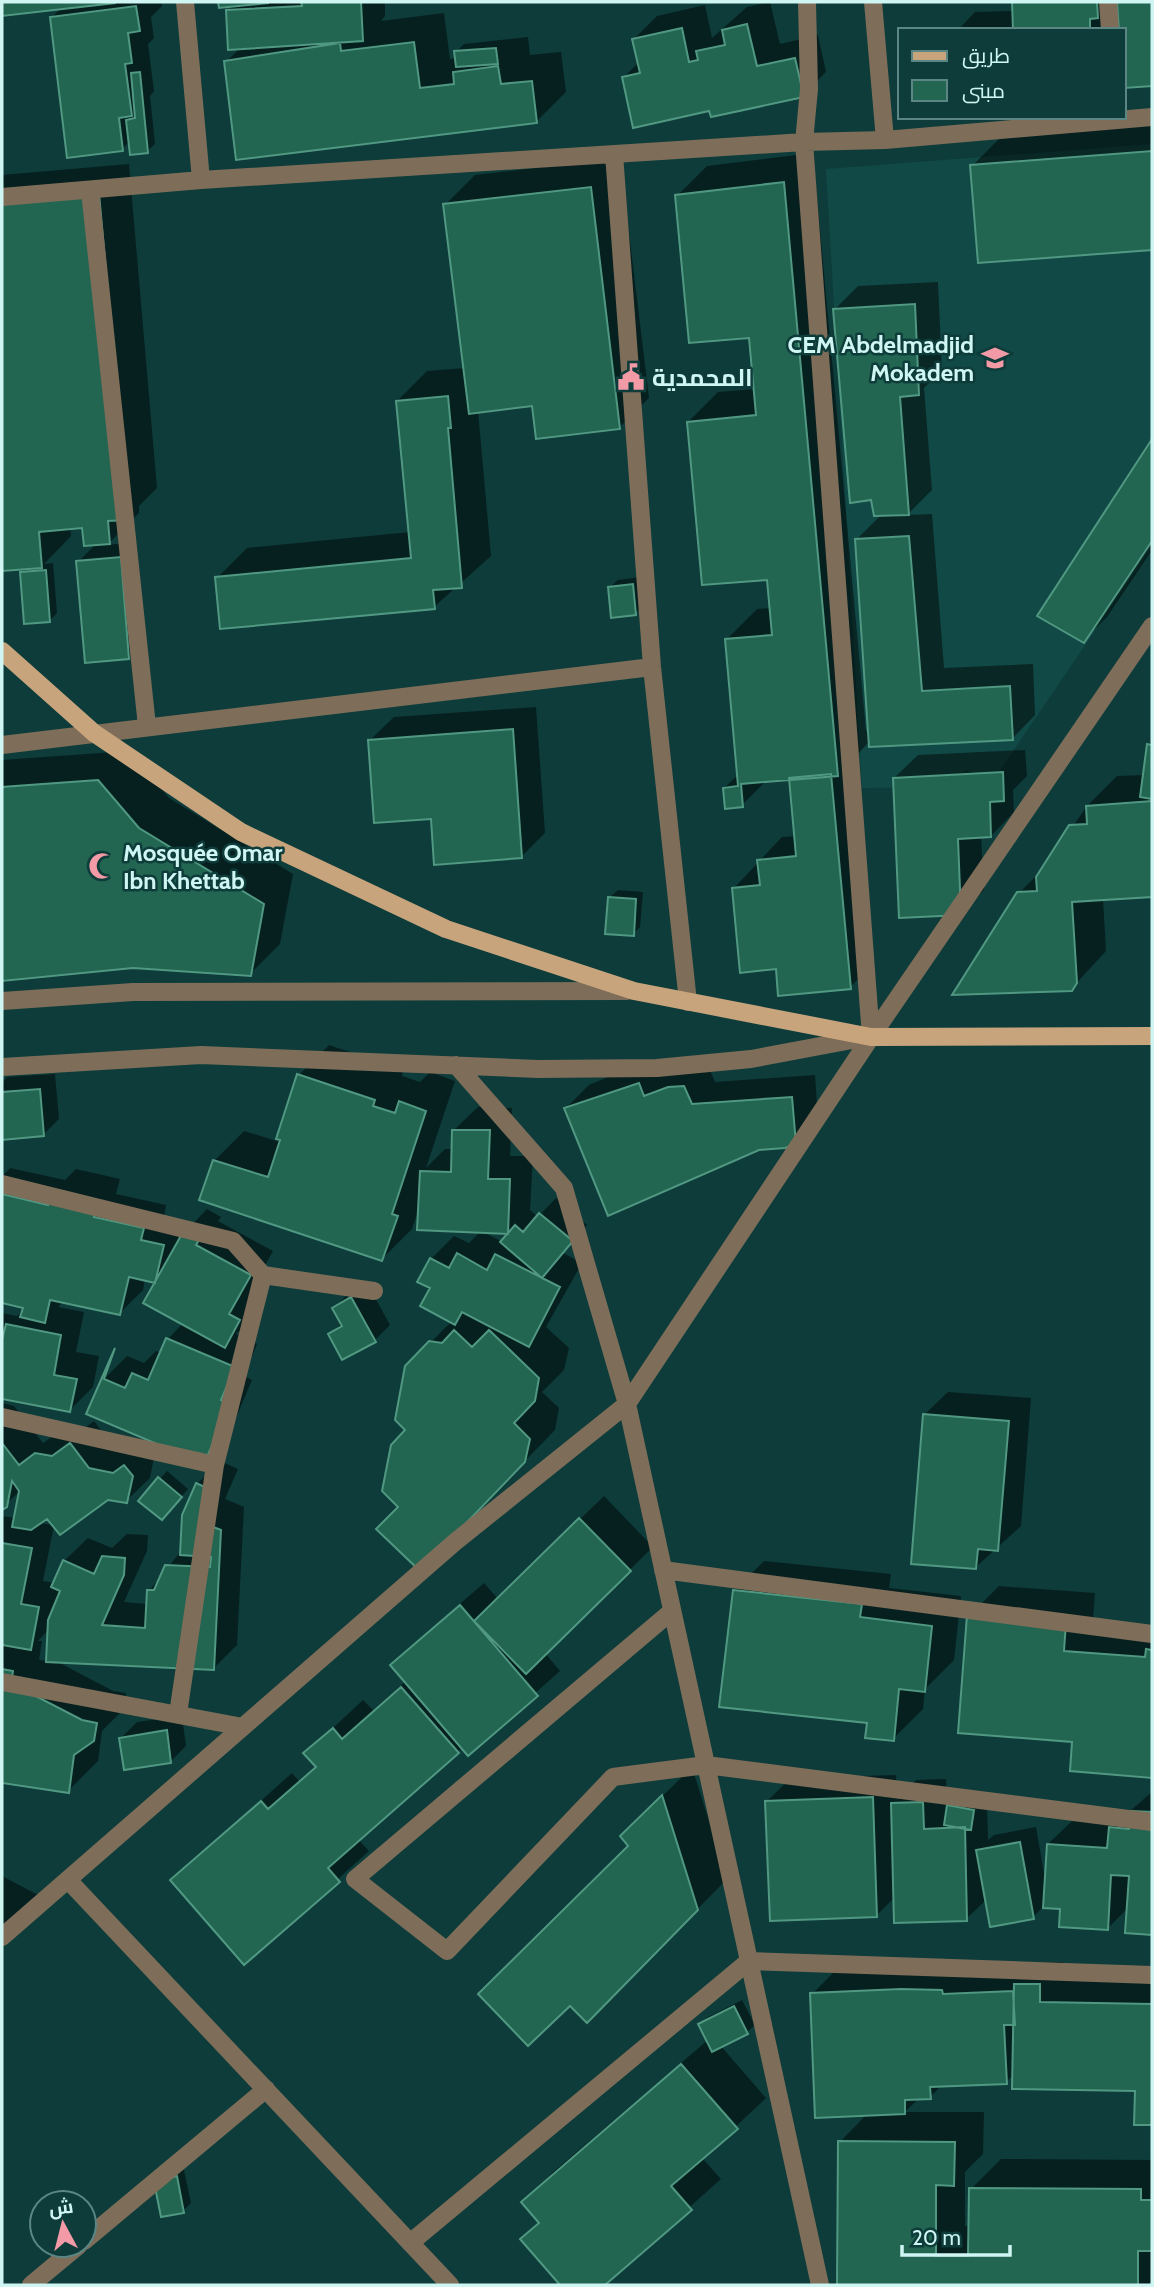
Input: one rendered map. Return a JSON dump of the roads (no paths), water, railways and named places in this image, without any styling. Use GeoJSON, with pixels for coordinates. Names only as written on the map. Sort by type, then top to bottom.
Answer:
{"type":"FeatureCollection","features":[{"type":"Feature","properties":{"kind":"main road"},"geometry":{"type":"LineString","coordinates":[[2,651],[94,733],[253,838],[446,929],[634,991],[871,1037],[1152,1035]]}},
{"type":"Feature","properties":{"kind":"street"},"geometry":{"type":"LineString","coordinates":[[186,2],[201,180]]}},
{"type":"Feature","properties":{"kind":"street"},"geometry":{"type":"LineString","coordinates":[[807,2],[809,89],[804,142],[871,1037]]}},
{"type":"Feature","properties":{"kind":"street"},"geometry":{"type":"LineString","coordinates":[[873,2],[885,140]]}},
{"type":"Feature","properties":{"kind":"street"},"geometry":{"type":"LineString","coordinates":[[1108,2],[1110,28]]}},
{"type":"Feature","properties":{"kind":"street"},"geometry":{"type":"LineString","coordinates":[[1126,118],[1152,117]]}},
{"type":"Feature","properties":{"kind":"street"},"geometry":{"type":"LineString","coordinates":[[2,197],[201,180],[804,142],[885,140],[1113,119]]}},
{"type":"Feature","properties":{"kind":"street"},"geometry":{"type":"LineString","coordinates":[[614,154],[652,667],[688,1002]]}},
{"type":"Feature","properties":{"kind":"street"},"geometry":{"type":"LineString","coordinates":[[90,191],[147,726]]}},
{"type":"Feature","properties":{"kind":"street"},"geometry":{"type":"LineString","coordinates":[[2,1937],[455,1542],[627,1404],[871,1037],[1152,626]]}},
{"type":"Feature","properties":{"kind":"street"},"geometry":{"type":"LineString","coordinates":[[2,745],[652,667]]}},
{"type":"Feature","properties":{"kind":"street"},"geometry":{"type":"LineString","coordinates":[[2,1001],[133,992],[634,991]]}},
{"type":"Feature","properties":{"kind":"street"},"geometry":{"type":"LineString","coordinates":[[2,1067],[201,1055],[538,1069],[657,1068],[751,1059],[871,1037]]}},
{"type":"Feature","properties":{"kind":"street"},"geometry":{"type":"LineString","coordinates":[[456,1065],[564,1188],[627,1404],[820,2285]]}},
{"type":"Feature","properties":{"kind":"street"},"geometry":{"type":"LineString","coordinates":[[2,1184],[233,1241],[263,1275],[374,1291]]}},
{"type":"Feature","properties":{"kind":"street"},"geometry":{"type":"LineString","coordinates":[[178,1714],[215,1465],[263,1275]]}},
{"type":"Feature","properties":{"kind":"street"},"geometry":{"type":"LineString","coordinates":[[2,1417],[215,1465]]}},
{"type":"Feature","properties":{"kind":"street"},"geometry":{"type":"LineString","coordinates":[[663,1570],[1152,1634]]}},
{"type":"Feature","properties":{"kind":"street"},"geometry":{"type":"LineString","coordinates":[[672,1611],[355,1879],[447,1951],[613,1777],[706,1765],[1152,1822]]}},
{"type":"Feature","properties":{"kind":"street"},"geometry":{"type":"LineString","coordinates":[[2,1682],[243,1727]]}},
{"type":"Feature","properties":{"kind":"street"},"geometry":{"type":"LineString","coordinates":[[68,1880],[450,2285]]}},
{"type":"Feature","properties":{"kind":"street"},"geometry":{"type":"LineString","coordinates":[[410,2243],[749,1961],[1152,1975]]}},
{"type":"Feature","properties":{"kind":"street"},"geometry":{"type":"LineString","coordinates":[[98,2229],[265,2089]]}},
{"type":"Feature","properties":{"kind":"street"},"geometry":{"type":"LineString","coordinates":[[31,2285],[62,2259]]}},
{"type":"Feature","properties":{"kind":"place","name":"CEM Abdelmadjid Mokadem"},"geometry":{"type":"Point","coordinates":[995,358]}},
{"type":"Feature","properties":{"kind":"place","name":"المحمدية"},"geometry":{"type":"Point","coordinates":[631,377]}},
{"type":"Feature","properties":{"kind":"place","name":"Mosquée Omar Ibn Khettab"},"geometry":{"type":"Point","coordinates":[102,866]}}]}
